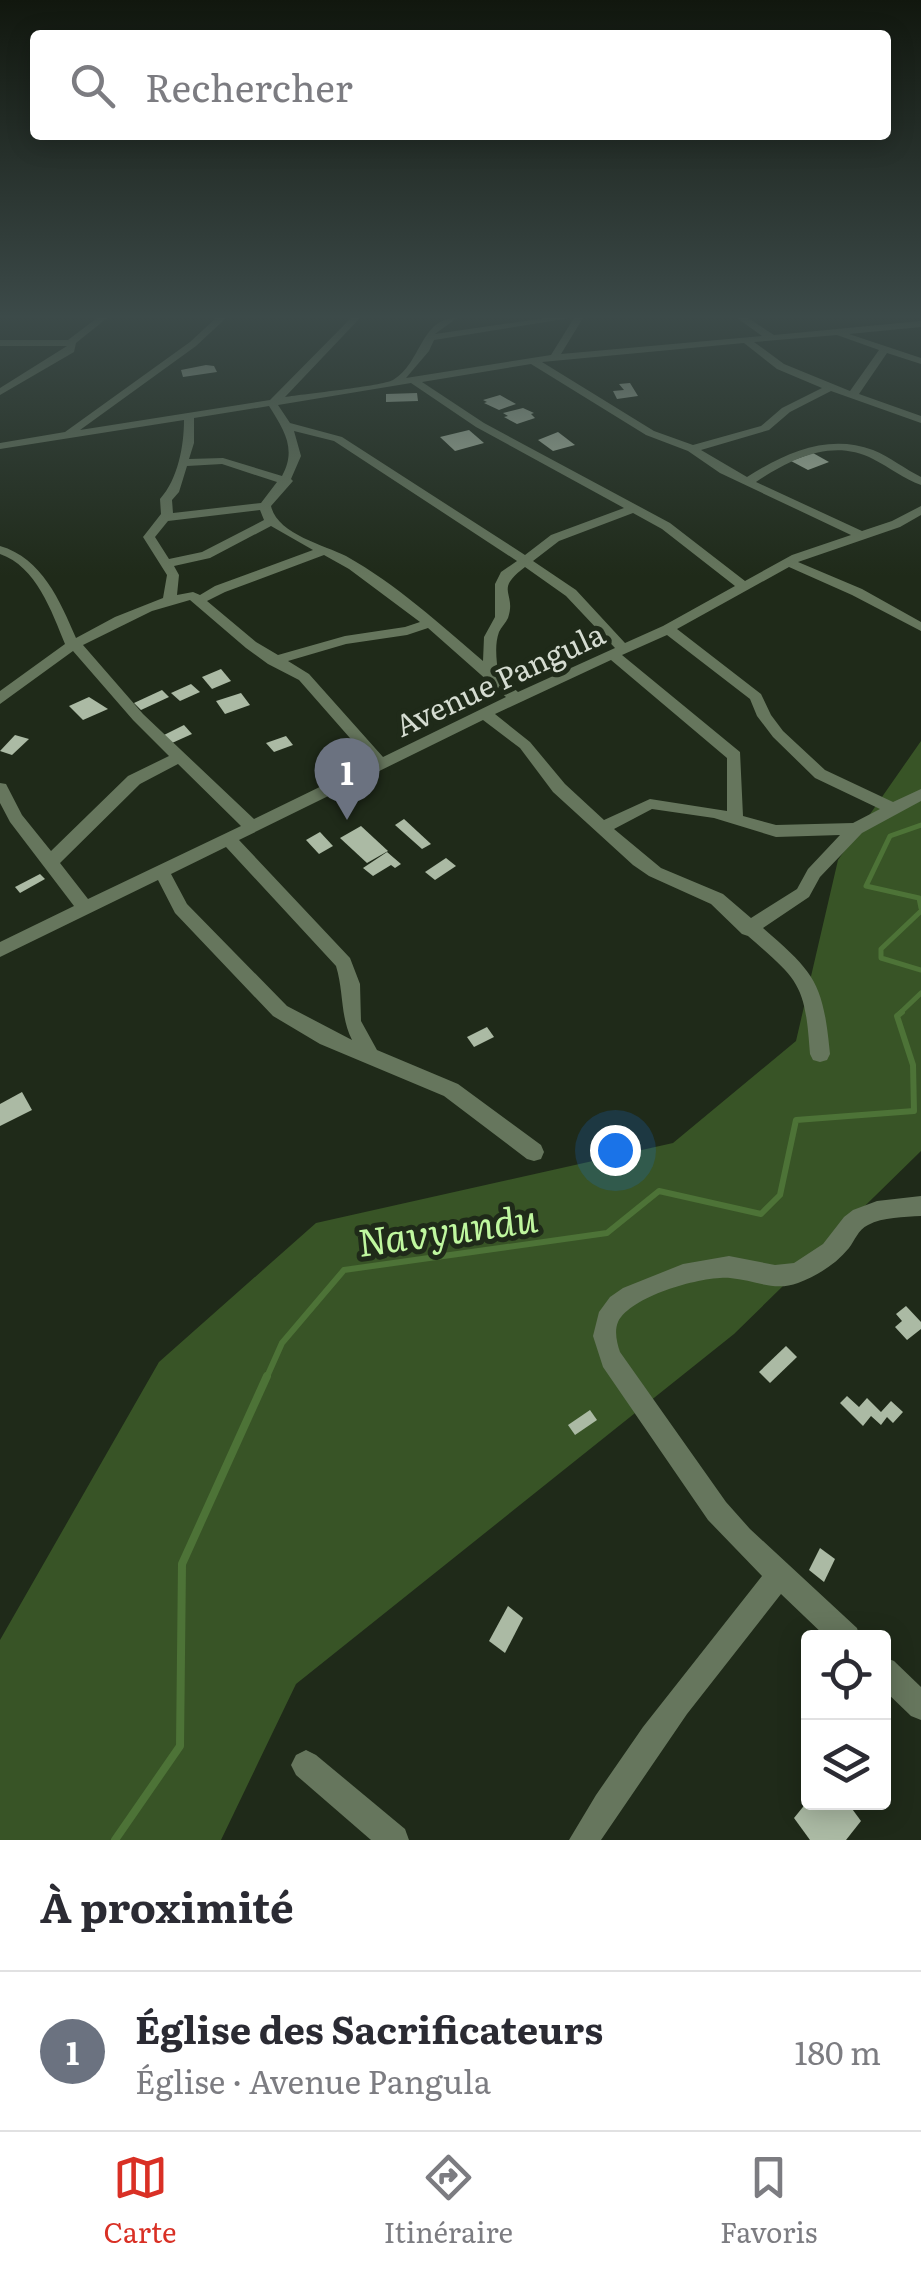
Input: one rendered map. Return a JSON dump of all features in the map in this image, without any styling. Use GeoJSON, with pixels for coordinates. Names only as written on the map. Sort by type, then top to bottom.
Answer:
{"type":"FeatureCollection","features":[{"type":"Feature","properties":{"kind":"street"},"geometry":{"type":"LineString","coordinates":[[66,436],[110,404]]}},
{"type":"Feature","properties":{"kind":"street"},"geometry":{"type":"LineString","coordinates":[[0,446],[260,404]]}},
{"type":"Feature","properties":{"kind":"street"},"geometry":{"type":"LineString","coordinates":[[164,518],[266,506],[287,481],[297,454],[288,426],[273,404]]}},
{"type":"Feature","properties":{"kind":"street"},"geometry":{"type":"LineString","coordinates":[[449,404],[480,425],[666,526],[744,588]]}},
{"type":"Feature","properties":{"kind":"street"},"geometry":{"type":"LineString","coordinates":[[602,404],[642,429],[692,449],[747,482],[860,535]]}},
{"type":"Feature","properties":{"kind":"street"},"geometry":{"type":"LineString","coordinates":[[692,449],[764,428],[798,404]]}},
{"type":"Feature","properties":{"kind":"street"},"geometry":{"type":"LineString","coordinates":[[881,404],[921,420]]}},
{"type":"Feature","properties":{"kind":"street"},"geometry":{"type":"LineString","coordinates":[[169,602],[175,580],[170,563],[150,542],[152,532],[168,510],[166,499],[184,463],[189,415]]}},
{"type":"Feature","properties":{"kind":"street"},"geometry":{"type":"LineString","coordinates":[[288,426],[338,439],[571,593],[618,653],[735,756],[735,820]]}},
{"type":"Feature","properties":{"kind":"street"},"geometry":{"type":"LineString","coordinates":[[747,482],[793,457],[836,445],[866,452],[921,482]]}},
{"type":"Feature","properties":{"kind":"street"},"geometry":{"type":"LineString","coordinates":[[184,463],[223,461],[287,481]]}},
{"type":"Feature","properties":{"kind":"street"},"geometry":{"type":"LineString","coordinates":[[266,506],[271,520],[326,550],[430,623],[516,698]]}},
{"type":"Feature","properties":{"kind":"street"},"geometry":{"type":"LineString","coordinates":[[491,676],[488,642],[491,630],[502,617],[501,584],[556,538],[636,508]]}},
{"type":"Feature","properties":{"kind":"street","name":"Avenue Pangula"},"geometry":{"type":"LineString","coordinates":[[0,950],[516,698],[668,630],[813,550],[918,512]]}},
{"type":"Feature","properties":{"kind":"street"},"geometry":{"type":"LineString","coordinates":[[170,563],[206,555],[271,520]]}},
{"type":"Feature","properties":{"kind":"street"},"geometry":{"type":"LineString","coordinates":[[0,550],[8,550],[26,565],[53,598],[74,645],[126,705],[252,827]]}},
{"type":"Feature","properties":{"kind":"street"},"geometry":{"type":"LineString","coordinates":[[198,601],[220,589],[326,550]]}},
{"type":"Feature","properties":{"kind":"street"},"geometry":{"type":"LineString","coordinates":[[790,563],[857,592],[921,627]]}},
{"type":"Feature","properties":{"kind":"street"},"geometry":{"type":"LineString","coordinates":[[0,699],[74,645],[186,596],[198,601],[273,661],[304,677],[381,764]]}},
{"type":"Feature","properties":{"kind":"street"},"geometry":{"type":"LineString","coordinates":[[273,661],[344,640],[408,631],[430,623]]}},
{"type":"Feature","properties":{"kind":"street"},"geometry":{"type":"LineString","coordinates":[[668,630],[756,697],[778,734],[820,774],[892,808]]}},
{"type":"Feature","properties":{"kind":"street"},"geometry":{"type":"LineString","coordinates":[[485,714],[524,745],[559,788],[655,872],[716,899],[772,945],[804,979],[820,1023],[820,1054]]}},
{"type":"Feature","properties":{"kind":"street"},"geometry":{"type":"LineString","coordinates":[[49,863],[134,780],[180,758]]}},
{"type":"Feature","properties":{"kind":"street"},"geometry":{"type":"LineString","coordinates":[[0,788],[16,818],[86,908]]}},
{"type":"Feature","properties":{"kind":"street"},"geometry":{"type":"LineString","coordinates":[[748,929],[803,893],[814,872],[856,829],[921,794]]}},
{"type":"Feature","properties":{"kind":"street"},"geometry":{"type":"LineString","coordinates":[[605,826],[650,804],[678,806],[776,831],[856,829]]}},
{"type":"Feature","properties":{"kind":"street"},"geometry":{"type":"LineString","coordinates":[[228,838],[344,963],[351,984],[352,1021],[372,1058]]}},
{"type":"Feature","properties":{"kind":"street"},"geometry":{"type":"LineString","coordinates":[[161,870],[181,908],[280,1011],[326,1038],[450,1090],[534,1152]]}},
{"type":"Feature","properties":{"kind":"street"},"geometry":{"type":"LineString","coordinates":[[838,1630],[741,1538],[687,1473],[611,1359],[606,1346],[606,1324],[624,1300],[675,1276],[732,1267],[790,1275],[818,1260],[842,1240],[856,1220],[888,1209],[921,1206]]}},
{"type":"Feature","properties":{"kind":"street"},"geometry":{"type":"LineString","coordinates":[[584,1840],[614,1791],[720,1645],[780,1575]]}},
{"type":"Feature","properties":{"kind":"street"},"geometry":{"type":"LineString","coordinates":[[891,1678],[921,1706]]}},
{"type":"Feature","properties":{"kind":"street"},"geometry":{"type":"LineString","coordinates":[[306,1765],[394,1840]]}},
{"type":"Feature","properties":{"kind":"green space"},"geometry":{"type":"Polygon","coordinates":[[[921,741],[921,1151],[734,1334],[296,1684],[221,1840],[0,1840],[0,1640],[159,1362],[316,1223],[673,1143],[796,1041],[838,860],[921,741]]]}},
{"type":"Feature","properties":{"kind":"building"},"geometry":{"type":"Polygon","coordinates":[[[486,404],[516,404],[499,410],[486,404]]]}},
{"type":"Feature","properties":{"kind":"building"},"geometry":{"type":"Polygon","coordinates":[[[523,408],[534,413],[531,414],[535,418],[517,424],[504,417],[508,416],[503,413],[523,408]]]}},
{"type":"Feature","properties":{"kind":"building"},"geometry":{"type":"Polygon","coordinates":[[[469,430],[484,443],[455,451],[440,437],[469,430]]]}},
{"type":"Feature","properties":{"kind":"building"},"geometry":{"type":"Polygon","coordinates":[[[558,432],[575,445],[553,451],[538,440],[558,432]]]}},
{"type":"Feature","properties":{"kind":"building"},"geometry":{"type":"Polygon","coordinates":[[[813,453],[829,462],[808,470],[791,461],[813,453]]]}},
{"type":"Feature","properties":{"kind":"building"},"geometry":{"type":"Polygon","coordinates":[[[221,669],[231,681],[212,689],[202,677],[221,669]]]}},
{"type":"Feature","properties":{"kind":"building"},"geometry":{"type":"Polygon","coordinates":[[[191,684],[200,692],[180,701],[171,693],[191,684]]]}},
{"type":"Feature","properties":{"kind":"building"},"geometry":{"type":"Polygon","coordinates":[[[162,690],[169,697],[141,710],[134,703],[162,690]]]}},
{"type":"Feature","properties":{"kind":"building"},"geometry":{"type":"Polygon","coordinates":[[[241,693],[250,705],[225,714],[216,701],[241,693]]]}},
{"type":"Feature","properties":{"kind":"building"},"geometry":{"type":"Polygon","coordinates":[[[89,697],[108,709],[83,720],[69,706],[89,697]]]}},
{"type":"Feature","properties":{"kind":"building"},"geometry":{"type":"Polygon","coordinates":[[[184,725],[192,734],[172,743],[164,735],[184,725]]]}},
{"type":"Feature","properties":{"kind":"building"},"geometry":{"type":"Polygon","coordinates":[[[15,735],[29,739],[12,755],[0,751],[15,735]]]}},
{"type":"Feature","properties":{"kind":"building"},"geometry":{"type":"Polygon","coordinates":[[[286,736],[293,745],[274,752],[266,743],[286,736]]]}},
{"type":"Feature","properties":{"kind":"building"},"geometry":{"type":"Polygon","coordinates":[[[404,819],[431,844],[422,849],[395,825],[404,819]]]}},
{"type":"Feature","properties":{"kind":"building"},"geometry":{"type":"Polygon","coordinates":[[[361,826],[388,851],[367,863],[340,838],[361,826]]]}},
{"type":"Feature","properties":{"kind":"building"},"geometry":{"type":"Polygon","coordinates":[[[320,832],[333,846],[319,854],[306,840],[320,832]]]}},
{"type":"Feature","properties":{"kind":"building"},"geometry":{"type":"Polygon","coordinates":[[[387,852],[401,864],[395,868],[391,865],[373,876],[363,868],[387,852]]]}},
{"type":"Feature","properties":{"kind":"building"},"geometry":{"type":"Polygon","coordinates":[[[446,858],[456,866],[435,880],[425,872],[446,858]]]}},
{"type":"Feature","properties":{"kind":"building"},"geometry":{"type":"Polygon","coordinates":[[[40,874],[45,879],[20,893],[15,887],[40,874]]]}},
{"type":"Feature","properties":{"kind":"building"},"geometry":{"type":"Polygon","coordinates":[[[487,1027],[494,1037],[474,1047],[467,1037],[487,1027]]]}},
{"type":"Feature","properties":{"kind":"building"},"geometry":{"type":"Polygon","coordinates":[[[22,1092],[32,1110],[0,1126],[0,1104],[22,1092]]]}},
{"type":"Feature","properties":{"kind":"building"},"geometry":{"type":"Polygon","coordinates":[[[906,1306],[921,1322],[921,1329],[907,1340],[895,1327],[902,1321],[896,1314],[906,1306]]]}},
{"type":"Feature","properties":{"kind":"building"},"geometry":{"type":"Polygon","coordinates":[[[786,1346],[797,1357],[770,1383],[759,1372],[786,1346]]]}},
{"type":"Feature","properties":{"kind":"building"},"geometry":{"type":"Polygon","coordinates":[[[847,1396],[859,1407],[867,1398],[881,1412],[891,1401],[903,1412],[893,1423],[887,1417],[881,1425],[871,1416],[863,1426],[840,1403],[847,1396]]]}},
{"type":"Feature","properties":{"kind":"building"},"geometry":{"type":"Polygon","coordinates":[[[590,1410],[597,1420],[575,1435],[568,1425],[590,1410]]]}},
{"type":"Feature","properties":{"kind":"building"},"geometry":{"type":"Polygon","coordinates":[[[820,1548],[835,1559],[824,1582],[809,1570],[820,1548]]]}},
{"type":"Feature","properties":{"kind":"building"},"geometry":{"type":"Polygon","coordinates":[[[508,1606],[523,1618],[505,1653],[489,1641],[508,1606]]]}},
{"type":"Feature","properties":{"kind":"building"},"geometry":{"type":"Polygon","coordinates":[[[801,1809],[853,1810],[861,1821],[846,1840],[810,1840],[794,1818],[801,1809]]]}},
{"type":"Feature","properties":{"kind":"waterway","name":"Navyundu"},"geometry":{"type":"LineString","coordinates":[[921,825],[890,836],[866,886],[919,898],[921,908]]}},
{"type":"Feature","properties":{"kind":"waterway","name":"Navyundu"},"geometry":{"type":"LineString","coordinates":[[921,911],[881,949],[881,958],[921,970]]}},
{"type":"Feature","properties":{"kind":"waterway","name":"Navyundu"},"geometry":{"type":"LineString","coordinates":[[899,1014],[921,993]]}},
{"type":"Feature","properties":{"kind":"waterway","name":"Navyundu"},"geometry":{"type":"LineString","coordinates":[[266,1379],[282,1343],[344,1270],[607,1233],[659,1191],[761,1214],[780,1195],[796,1120],[914,1111],[913,1065],[897,1016],[902,1012]]}},
{"type":"Feature","properties":{"kind":"waterway","name":"Navyundu"},"geometry":{"type":"LineString","coordinates":[[115,1840],[180,1746],[182,1564],[267,1376]]}},
{"type":"Feature","properties":{"kind":"place","name":"Église des Sacrificateurs"},"geometry":{"type":"Point","coordinates":[347,820]}}]}
